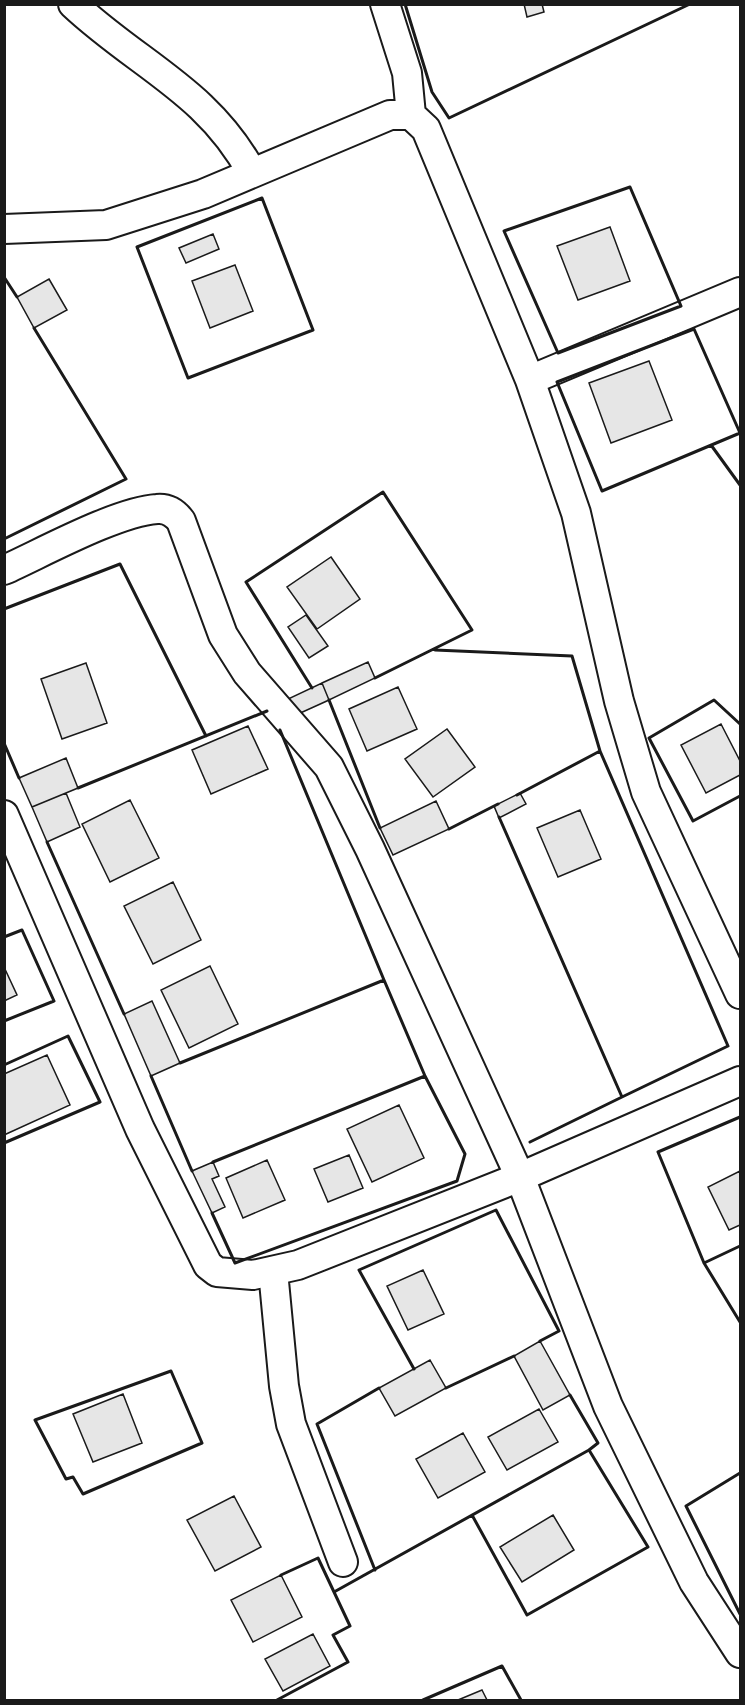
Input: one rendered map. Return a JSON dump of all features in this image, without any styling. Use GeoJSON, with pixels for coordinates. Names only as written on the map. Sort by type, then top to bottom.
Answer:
{"type":"FeatureCollection","features":[{"type":"Feature","properties":{"kind":"street"},"geometry":{"type":"LineString","coordinates":[[74,4],[102,31],[157,69],[208,111],[239,149],[252,173]]}},
{"type":"Feature","properties":{"kind":"street"},"geometry":{"type":"LineString","coordinates":[[385,4],[407,74],[411,115],[426,129],[530,380],[576,513],[619,701],[646,792],[741,994]]}},
{"type":"Feature","properties":{"kind":"street"},"geometry":{"type":"LineString","coordinates":[[4,229],[106,225],[202,194],[390,115],[411,115]]}},
{"type":"Feature","properties":{"kind":"street"},"geometry":{"type":"LineString","coordinates":[[530,380],[741,292]]}},
{"type":"Feature","properties":{"kind":"street"},"geometry":{"type":"LineString","coordinates":[[4,570],[131,515],[159,509],[176,515],[223,634],[247,673],[329,767],[370,849],[520,1177],[608,1406],[694,1582],[741,1653]]}},
{"type":"Feature","properties":{"kind":"street"},"geometry":{"type":"LineString","coordinates":[[4,815],[140,1129],[208,1265],[218,1272],[253,1275],[298,1264],[520,1177],[741,1081]]}},
{"type":"Feature","properties":{"kind":"street"},"geometry":{"type":"LineString","coordinates":[[273,1270],[284,1386],[291,1424],[343,1562]]}},
{"type":"Feature","properties":{"kind":"building"},"geometry":{"type":"Polygon","coordinates":[[[524,4],[542,4],[544,12],[527,17],[524,4]]]}},
{"type":"Feature","properties":{"kind":"building"},"geometry":{"type":"Polygon","coordinates":[[[610,227],[630,281],[578,300],[557,246],[610,227]]]}},
{"type":"Feature","properties":{"kind":"building"},"geometry":{"type":"Polygon","coordinates":[[[213,234],[219,249],[186,263],[179,248],[213,234]]]}},
{"type":"Feature","properties":{"kind":"building"},"geometry":{"type":"Polygon","coordinates":[[[235,265],[253,311],[210,328],[192,281],[235,265]]]}},
{"type":"Feature","properties":{"kind":"building"},"geometry":{"type":"Polygon","coordinates":[[[49,279],[67,310],[34,328],[17,297],[49,279]]]}},
{"type":"Feature","properties":{"kind":"building"},"geometry":{"type":"Polygon","coordinates":[[[649,361],[672,420],[611,443],[589,383],[649,361]]]}},
{"type":"Feature","properties":{"kind":"building"},"geometry":{"type":"Polygon","coordinates":[[[331,557],[360,599],[317,629],[287,587],[331,557]]]}},
{"type":"Feature","properties":{"kind":"building"},"geometry":{"type":"Polygon","coordinates":[[[306,615],[328,646],[309,658],[288,627],[306,615]]]}},
{"type":"Feature","properties":{"kind":"building"},"geometry":{"type":"Polygon","coordinates":[[[368,662],[375,678],[329,700],[322,683],[368,662]]]}},
{"type":"Feature","properties":{"kind":"building"},"geometry":{"type":"Polygon","coordinates":[[[86,663],[107,723],[62,739],[41,679],[86,663]]]}},
{"type":"Feature","properties":{"kind":"building"},"geometry":{"type":"Polygon","coordinates":[[[322,683],[329,700],[296,715],[288,699],[322,683]]]}},
{"type":"Feature","properties":{"kind":"building"},"geometry":{"type":"Polygon","coordinates":[[[398,687],[417,729],[367,751],[349,709],[398,687]]]}},
{"type":"Feature","properties":{"kind":"building"},"geometry":{"type":"Polygon","coordinates":[[[721,724],[740,761],[740,775],[706,793],[681,745],[721,724]]]}},
{"type":"Feature","properties":{"kind":"building"},"geometry":{"type":"Polygon","coordinates":[[[248,726],[268,769],[211,794],[192,750],[248,726]]]}},
{"type":"Feature","properties":{"kind":"building"},"geometry":{"type":"Polygon","coordinates":[[[447,729],[475,767],[433,797],[405,759],[447,729]]]}},
{"type":"Feature","properties":{"kind":"building"},"geometry":{"type":"Polygon","coordinates":[[[66,758],[78,788],[32,807],[19,778],[66,758]]]}},
{"type":"Feature","properties":{"kind":"building"},"geometry":{"type":"Polygon","coordinates":[[[66,793],[80,827],[47,842],[32,807],[66,793]]]}},
{"type":"Feature","properties":{"kind":"building"},"geometry":{"type":"Polygon","coordinates":[[[520,793],[526,804],[499,818],[494,806],[520,793]]]}},
{"type":"Feature","properties":{"kind":"building"},"geometry":{"type":"Polygon","coordinates":[[[130,800],[159,858],[110,882],[82,824],[130,800]]]}},
{"type":"Feature","properties":{"kind":"building"},"geometry":{"type":"Polygon","coordinates":[[[436,801],[449,829],[393,855],[380,828],[436,801]]]}},
{"type":"Feature","properties":{"kind":"building"},"geometry":{"type":"Polygon","coordinates":[[[580,810],[601,859],[558,877],[537,828],[580,810]]]}},
{"type":"Feature","properties":{"kind":"building"},"geometry":{"type":"Polygon","coordinates":[[[173,882],[201,940],[153,964],[124,906],[173,882]]]}},
{"type":"Feature","properties":{"kind":"building"},"geometry":{"type":"Polygon","coordinates":[[[210,966],[238,1024],[189,1048],[161,990],[210,966]]]}},
{"type":"Feature","properties":{"kind":"building"},"geometry":{"type":"Polygon","coordinates":[[[4,967],[17,995],[4,1001],[4,967]]]}},
{"type":"Feature","properties":{"kind":"building"},"geometry":{"type":"Polygon","coordinates":[[[152,1001],[180,1063],[151,1076],[124,1014],[152,1001]]]}},
{"type":"Feature","properties":{"kind":"building"},"geometry":{"type":"Polygon","coordinates":[[[47,1055],[70,1105],[4,1135],[4,1074],[47,1055]]]}},
{"type":"Feature","properties":{"kind":"building"},"geometry":{"type":"Polygon","coordinates":[[[399,1105],[424,1158],[372,1182],[347,1129],[399,1105]]]}},
{"type":"Feature","properties":{"kind":"building"},"geometry":{"type":"Polygon","coordinates":[[[349,1155],[363,1188],[328,1202],[314,1169],[349,1155]]]}},
{"type":"Feature","properties":{"kind":"building"},"geometry":{"type":"Polygon","coordinates":[[[267,1160],[285,1200],[243,1218],[226,1178],[267,1160]]]}},
{"type":"Feature","properties":{"kind":"building"},"geometry":{"type":"Polygon","coordinates":[[[213,1162],[219,1176],[212,1179],[225,1207],[212,1213],[192,1171],[213,1162]]]}},
{"type":"Feature","properties":{"kind":"building"},"geometry":{"type":"Polygon","coordinates":[[[740,1171],[740,1225],[729,1230],[708,1187],[740,1171]]]}},
{"type":"Feature","properties":{"kind":"building"},"geometry":{"type":"Polygon","coordinates":[[[423,1270],[444,1314],[408,1330],[387,1286],[423,1270]]]}},
{"type":"Feature","properties":{"kind":"building"},"geometry":{"type":"Polygon","coordinates":[[[540,1341],[570,1395],[543,1410],[514,1356],[540,1341]]]}},
{"type":"Feature","properties":{"kind":"building"},"geometry":{"type":"Polygon","coordinates":[[[430,1360],[446,1388],[395,1416],[379,1388],[430,1360]]]}},
{"type":"Feature","properties":{"kind":"building"},"geometry":{"type":"Polygon","coordinates":[[[123,1394],[142,1443],[93,1462],[73,1414],[123,1394]]]}},
{"type":"Feature","properties":{"kind":"building"},"geometry":{"type":"Polygon","coordinates":[[[539,1409],[558,1442],[507,1470],[488,1437],[539,1409]]]}},
{"type":"Feature","properties":{"kind":"building"},"geometry":{"type":"Polygon","coordinates":[[[463,1433],[485,1472],[438,1498],[416,1459],[463,1433]]]}},
{"type":"Feature","properties":{"kind":"building"},"geometry":{"type":"Polygon","coordinates":[[[234,1496],[261,1547],[215,1571],[187,1520],[234,1496]]]}},
{"type":"Feature","properties":{"kind":"building"},"geometry":{"type":"Polygon","coordinates":[[[553,1515],[574,1550],[522,1582],[500,1547],[553,1515]]]}},
{"type":"Feature","properties":{"kind":"building"},"geometry":{"type":"Polygon","coordinates":[[[281,1575],[302,1617],[253,1642],[231,1600],[281,1575]]]}},
{"type":"Feature","properties":{"kind":"building"},"geometry":{"type":"Polygon","coordinates":[[[313,1634],[330,1666],[283,1691],[265,1659],[313,1634]]]}},
{"type":"Feature","properties":{"kind":"building"},"geometry":{"type":"Polygon","coordinates":[[[482,1690],[487,1700],[458,1700],[482,1690]]]}},
{"type":"Feature","properties":{"kind":"wall"},"geometry":{"type":"LineString","coordinates":[[405,4],[432,92],[449,118],[690,4]]}},
{"type":"Feature","properties":{"kind":"wall"},"geometry":{"type":"LineString","coordinates":[[630,187],[681,306],[558,353],[504,231],[630,187]]}},
{"type":"Feature","properties":{"kind":"wall"},"geometry":{"type":"LineString","coordinates":[[262,198],[313,330],[188,378],[137,247],[262,198]]}},
{"type":"Feature","properties":{"kind":"wall"},"geometry":{"type":"LineString","coordinates":[[4,277],[17,297]]}},
{"type":"Feature","properties":{"kind":"wall"},"geometry":{"type":"LineString","coordinates":[[4,539],[126,479],[34,328]]}},
{"type":"Feature","properties":{"kind":"wall"},"geometry":{"type":"LineString","coordinates":[[694,329],[740,433],[602,491],[557,382],[694,329]]}},
{"type":"Feature","properties":{"kind":"wall"},"geometry":{"type":"LineString","coordinates":[[711,445],[740,485]]}},
{"type":"Feature","properties":{"kind":"wall"},"geometry":{"type":"LineString","coordinates":[[312,688],[246,582],[383,492],[472,630],[375,678]]}},
{"type":"Feature","properties":{"kind":"wall"},"geometry":{"type":"LineString","coordinates":[[4,609],[120,564],[206,736]]}},
{"type":"Feature","properties":{"kind":"wall"},"geometry":{"type":"LineString","coordinates":[[435,650],[572,656],[600,751],[517,795]]}},
{"type":"Feature","properties":{"kind":"wall"},"geometry":{"type":"LineString","coordinates":[[329,700],[380,828]]}},
{"type":"Feature","properties":{"kind":"wall"},"geometry":{"type":"LineString","coordinates":[[740,724],[714,700],[649,738],[693,821],[740,796]]}},
{"type":"Feature","properties":{"kind":"wall"},"geometry":{"type":"LineString","coordinates":[[78,788],[267,711]]}},
{"type":"Feature","properties":{"kind":"wall"},"geometry":{"type":"LineString","coordinates":[[280,730],[384,980]]}},
{"type":"Feature","properties":{"kind":"wall"},"geometry":{"type":"LineString","coordinates":[[4,743],[19,778]]}},
{"type":"Feature","properties":{"kind":"wall"},"geometry":{"type":"LineString","coordinates":[[600,751],[728,1046],[622,1097]]}},
{"type":"Feature","properties":{"kind":"wall"},"geometry":{"type":"LineString","coordinates":[[449,829],[498,804]]}},
{"type":"Feature","properties":{"kind":"wall"},"geometry":{"type":"LineString","coordinates":[[499,817],[622,1097],[530,1142]]}},
{"type":"Feature","properties":{"kind":"wall"},"geometry":{"type":"LineString","coordinates":[[47,842],[124,1014]]}},
{"type":"Feature","properties":{"kind":"wall"},"geometry":{"type":"LineString","coordinates":[[4,937],[22,930],[54,1001],[4,1021]]}},
{"type":"Feature","properties":{"kind":"wall"},"geometry":{"type":"LineString","coordinates":[[180,1063],[384,980],[425,1076]]}},
{"type":"Feature","properties":{"kind":"wall"},"geometry":{"type":"LineString","coordinates":[[4,1065],[68,1036],[100,1102],[4,1143]]}},
{"type":"Feature","properties":{"kind":"wall"},"geometry":{"type":"LineString","coordinates":[[151,1076],[192,1171]]}},
{"type":"Feature","properties":{"kind":"wall"},"geometry":{"type":"LineString","coordinates":[[212,1213],[235,1263],[457,1181],[465,1154],[425,1076],[213,1162]]}},
{"type":"Feature","properties":{"kind":"wall"},"geometry":{"type":"LineString","coordinates":[[740,1117],[658,1152],[704,1263],[740,1246]]}},
{"type":"Feature","properties":{"kind":"wall"},"geometry":{"type":"LineString","coordinates":[[414,1369],[359,1270],[496,1210],[559,1331],[540,1341]]}},
{"type":"Feature","properties":{"kind":"wall"},"geometry":{"type":"LineString","coordinates":[[704,1263],[740,1322]]}},
{"type":"Feature","properties":{"kind":"wall"},"geometry":{"type":"LineString","coordinates":[[446,1388],[514,1356]]}},
{"type":"Feature","properties":{"kind":"wall"},"geometry":{"type":"LineString","coordinates":[[171,1371],[202,1443],[83,1494],[73,1477],[66,1479],[35,1420],[171,1371]]}},
{"type":"Feature","properties":{"kind":"wall"},"geometry":{"type":"LineString","coordinates":[[375,1570],[317,1424],[379,1388]]}},
{"type":"Feature","properties":{"kind":"wall"},"geometry":{"type":"LineString","coordinates":[[570,1395],[598,1443],[589,1450]]}},
{"type":"Feature","properties":{"kind":"wall"},"geometry":{"type":"LineString","coordinates":[[334,1592],[589,1450],[648,1547],[527,1615],[472,1515]]}},
{"type":"Feature","properties":{"kind":"wall"},"geometry":{"type":"LineString","coordinates":[[740,1473],[686,1506],[740,1614]]}},
{"type":"Feature","properties":{"kind":"wall"},"geometry":{"type":"LineString","coordinates":[[277,1700],[348,1662],[333,1635],[350,1626],[318,1558],[281,1575]]}},
{"type":"Feature","properties":{"kind":"wall"},"geometry":{"type":"LineString","coordinates":[[423,1700],[502,1666],[521,1700]]}}]}
